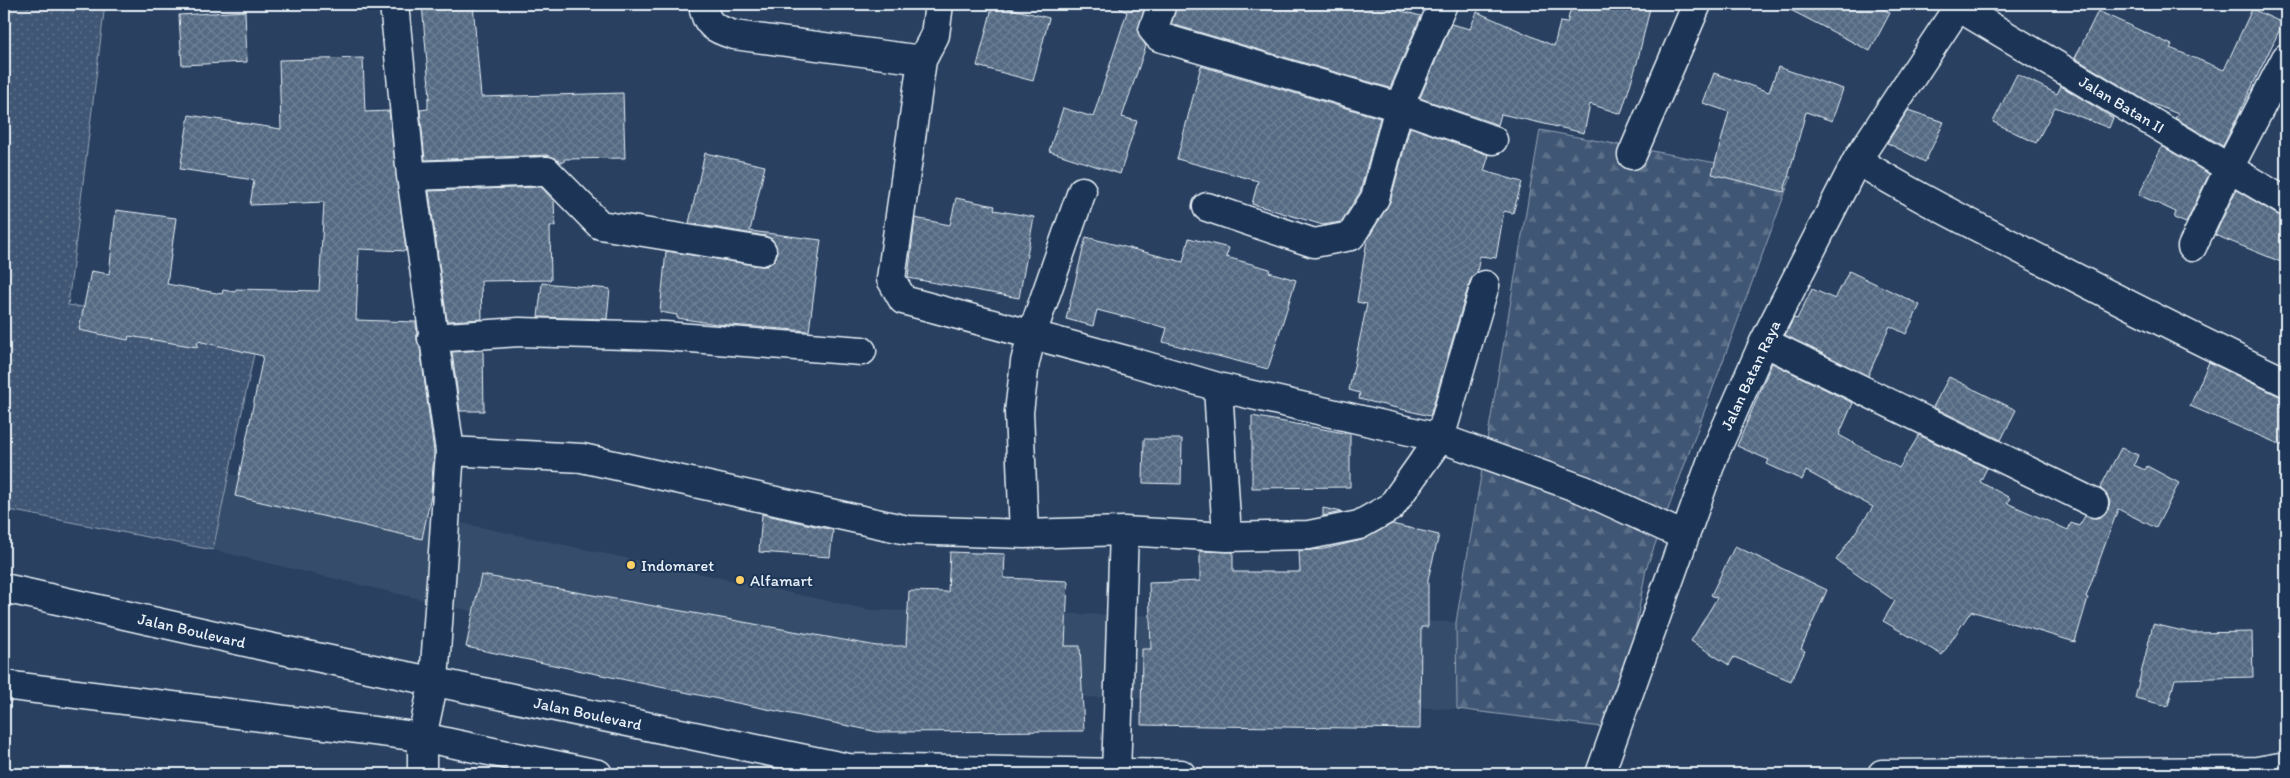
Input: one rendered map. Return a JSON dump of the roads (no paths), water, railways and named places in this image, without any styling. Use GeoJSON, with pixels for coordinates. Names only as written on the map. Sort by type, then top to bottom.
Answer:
{"type":"FeatureCollection","features":[{"type":"Feature","properties":{"kind":"street"},"geometry":{"type":"LineString","coordinates":[[394,4],[411,176],[432,338],[450,451],[434,680],[422,737],[422,774]]}},
{"type":"Feature","properties":{"kind":"street"},"geometry":{"type":"LineString","coordinates":[[703,4],[704,15],[715,30],[734,35],[922,60]]}},
{"type":"Feature","properties":{"kind":"street"},"geometry":{"type":"LineString","coordinates":[[939,4],[935,34],[922,60],[891,280],[903,300],[1032,334],[1218,387],[1440,438],[1584,490],[1684,536]]}},
{"type":"Feature","properties":{"kind":"street"},"geometry":{"type":"LineString","coordinates":[[1162,4],[1153,30],[1159,37],[1399,107],[1493,140]]}},
{"type":"Feature","properties":{"kind":"street"},"geometry":{"type":"LineString","coordinates":[[1207,207],[1314,243],[1351,236],[1375,198],[1399,107],[1443,4]]}},
{"type":"Feature","properties":{"kind":"street"},"geometry":{"type":"LineString","coordinates":[[1632,155],[1697,4]]}},
{"type":"Feature","properties":{"kind":"street","name":"Jalan Batan Raya"},"geometry":{"type":"LineString","coordinates":[[1600,774],[1713,457],[1764,342],[1857,160],[1957,5]]}},
{"type":"Feature","properties":{"kind":"street","name":"Jalan Batan II"},"geometry":{"type":"LineString","coordinates":[[1957,5],[2286,202]]}},
{"type":"Feature","properties":{"kind":"street"},"geometry":{"type":"LineString","coordinates":[[2192,247],[2229,168],[2286,58]]}},
{"type":"Feature","properties":{"kind":"street"},"geometry":{"type":"LineString","coordinates":[[1857,160],[1897,185],[2080,280],[2199,341],[2286,382]]}},
{"type":"Feature","properties":{"kind":"street"},"geometry":{"type":"LineString","coordinates":[[411,176],[547,171],[600,226],[762,250]]}},
{"type":"Feature","properties":{"kind":"street"},"geometry":{"type":"LineString","coordinates":[[1024,534],[1019,412],[1025,362],[1032,334],[1082,191]]}},
{"type":"Feature","properties":{"kind":"street"},"geometry":{"type":"LineString","coordinates":[[450,451],[582,458],[906,530],[1024,534],[1124,531],[1227,537],[1309,535],[1359,524],[1391,507],[1440,438],[1485,285]]}},
{"type":"Feature","properties":{"kind":"street"},"geometry":{"type":"LineString","coordinates":[[432,338],[520,332],[616,334],[862,350]]}},
{"type":"Feature","properties":{"kind":"street"},"geometry":{"type":"LineString","coordinates":[[1764,342],[2094,503]]}},
{"type":"Feature","properties":{"kind":"street"},"geometry":{"type":"LineString","coordinates":[[1218,387],[1227,537]]}},
{"type":"Feature","properties":{"kind":"street"},"geometry":{"type":"LineString","coordinates":[[1116,774],[1124,531]]}},
{"type":"Feature","properties":{"kind":"street","name":"Jalan Boulevard"},"geometry":{"type":"LineString","coordinates":[[4,588],[268,647],[434,680],[848,768],[1181,774]]}},
{"type":"Feature","properties":{"kind":"street"},"geometry":{"type":"LineString","coordinates":[[4,685],[422,737],[598,774]]}},
{"type":"Feature","properties":{"kind":"street"},"geometry":{"type":"LineString","coordinates":[[1882,774],[2257,771],[2286,766]]}},
{"type":"Feature","properties":{"kind":"place","name":"Indomaret"},"geometry":{"type":"Point","coordinates":[631,565]}},
{"type":"Feature","properties":{"kind":"place","name":"Alfamart"},"geometry":{"type":"Point","coordinates":[740,580]}}]}
